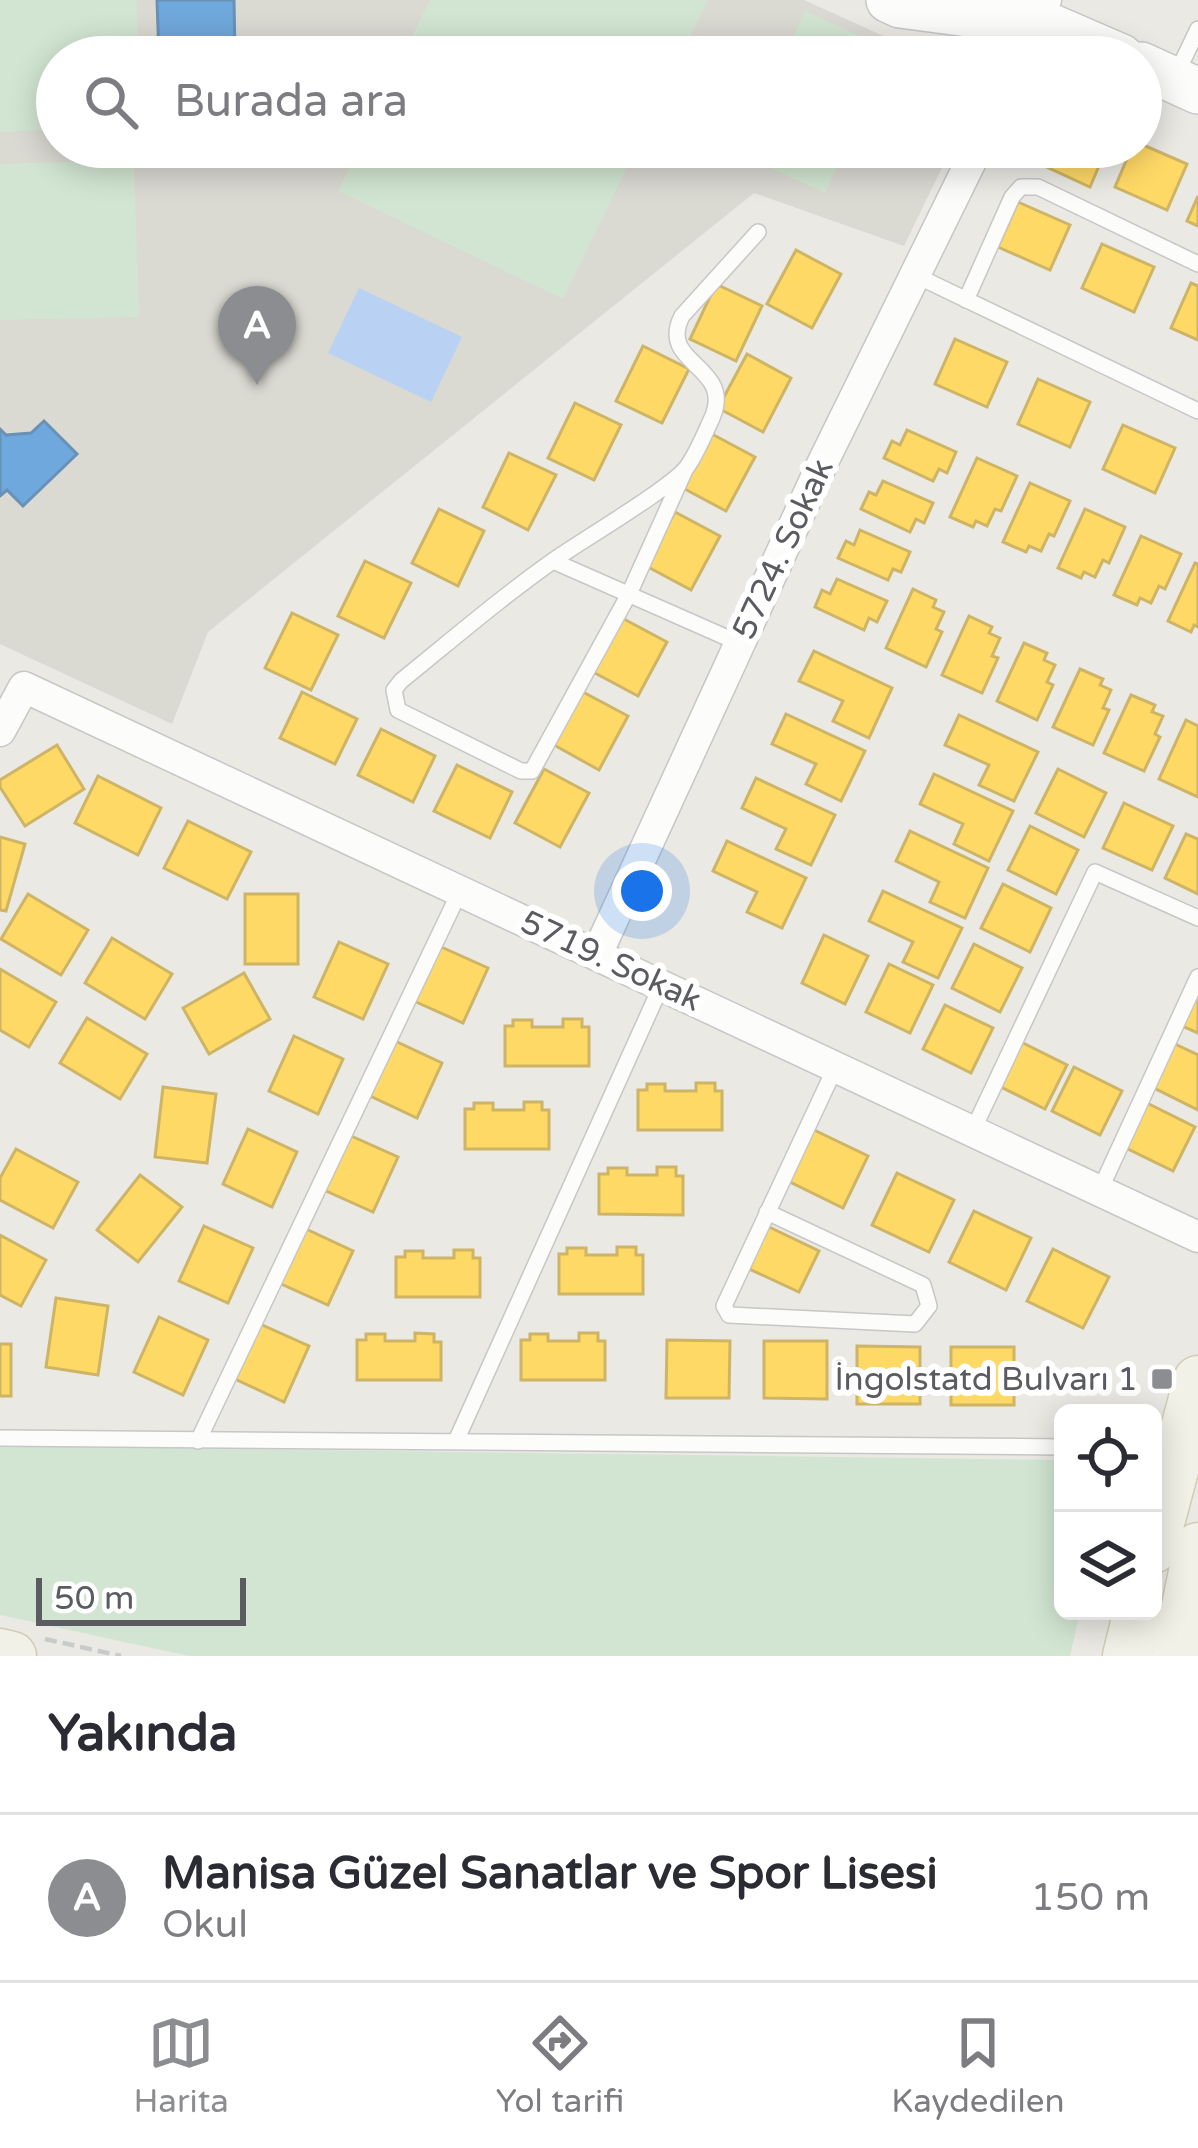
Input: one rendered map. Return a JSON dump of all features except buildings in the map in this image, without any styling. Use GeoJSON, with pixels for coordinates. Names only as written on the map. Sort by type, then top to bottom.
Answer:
{"type":"FeatureCollection","features":[{"type":"Feature","properties":{"kind":"main road"},"geometry":{"type":"LineString","coordinates":[[1160,1512],[1171,1448],[1198,1380]]}},
{"type":"Feature","properties":{"kind":"main road"},"geometry":{"type":"LineString","coordinates":[[1176,1656],[1198,1547]]}},
{"type":"Feature","properties":{"kind":"main road"},"geometry":{"type":"LineString","coordinates":[[1127,1656],[1136,1620]]}},
{"type":"Feature","properties":{"kind":"street"},"geometry":{"type":"LineString","coordinates":[[889,0],[1034,27]]}},
{"type":"Feature","properties":{"kind":"street"},"geometry":{"type":"LineString","coordinates":[[992,0],[1034,27]]}},
{"type":"Feature","properties":{"kind":"street","name":"5724. Sokak"},"geometry":{"type":"LineString","coordinates":[[597,954],[824,460],[968,168]]}},
{"type":"Feature","properties":{"kind":"street","name":"5719. Sokak"},"geometry":{"type":"LineString","coordinates":[[0,731],[24,687],[1198,1237]]}},
{"type":"Feature","properties":{"kind":"lane"},"geometry":{"type":"LineString","coordinates":[[1171,79],[1198,29]]}},
{"type":"Feature","properties":{"kind":"lane"},"geometry":{"type":"LineString","coordinates":[[966,300],[1012,197],[1021,187],[1038,187],[1198,264]]}},
{"type":"Feature","properties":{"kind":"lane"},"geometry":{"type":"LineString","coordinates":[[685,470],[553,561],[401,681],[394,690],[398,710],[521,771],[532,771],[629,594],[714,412],[713,382],[683,354],[676,343],[676,330],[682,316],[758,232]]}},
{"type":"Feature","properties":{"kind":"lane"},"geometry":{"type":"LineString","coordinates":[[917,276],[1198,411]]}},
{"type":"Feature","properties":{"kind":"lane"},"geometry":{"type":"LineString","coordinates":[[553,561],[739,643]]}},
{"type":"Feature","properties":{"kind":"lane"},"geometry":{"type":"LineString","coordinates":[[973,1130],[1095,872],[1198,919]]}},
{"type":"Feature","properties":{"kind":"lane"},"geometry":{"type":"LineString","coordinates":[[198,1441],[460,890]]}},
{"type":"Feature","properties":{"kind":"lane"},"geometry":{"type":"LineString","coordinates":[[1100,1190],[1198,976]]}},
{"type":"Feature","properties":{"kind":"lane"},"geometry":{"type":"LineString","coordinates":[[456,1441],[662,984]]}},
{"type":"Feature","properties":{"kind":"lane"},"geometry":{"type":"LineString","coordinates":[[767,1212],[923,1285],[929,1306],[925,1314],[915,1324],[729,1315],[724,1306],[767,1212],[836,1066]]}},
{"type":"Feature","properties":{"kind":"lane"},"geometry":{"type":"LineString","coordinates":[[0,1438],[1054,1447]]}},
{"type":"Feature","properties":{"kind":"path"},"geometry":{"type":"LineString","coordinates":[[18,1649],[121,1656]]}},
{"type":"Feature","properties":{"kind":"shaded area"},"geometry":{"type":"Polygon","coordinates":[[[0,0],[804,0],[884,36],[36,36],[36,168],[942,168],[904,246],[754,193],[208,632],[172,724],[0,644],[0,0]]]}},
{"type":"Feature","properties":{"kind":"green space"},"geometry":{"type":"Polygon","coordinates":[[[0,0],[137,0],[138,36],[36,36],[36,131],[0,132],[0,0]]]}},
{"type":"Feature","properties":{"kind":"green space"},"geometry":{"type":"Polygon","coordinates":[[[430,0],[708,0],[690,36],[412,36],[430,0]]]}},
{"type":"Feature","properties":{"kind":"green space"},"geometry":{"type":"Polygon","coordinates":[[[805,11],[860,36],[794,36],[805,11]]]}},
{"type":"Feature","properties":{"kind":"green space"},"geometry":{"type":"Polygon","coordinates":[[[0,164],[134,168],[139,317],[0,320],[0,164]]]}},
{"type":"Feature","properties":{"kind":"green space"},"geometry":{"type":"Polygon","coordinates":[[[349,168],[627,168],[563,299],[338,191],[349,168]]]}},
{"type":"Feature","properties":{"kind":"green space"},"geometry":{"type":"Polygon","coordinates":[[[771,168],[836,168],[825,193],[771,168]]]}},
{"type":"Feature","properties":{"kind":"green space"},"geometry":{"type":"Polygon","coordinates":[[[0,1446],[1054,1460],[1054,1620],[1078,1620],[1070,1656],[189,1656],[0,1615],[0,1446]]]}},
{"type":"Feature","properties":{"kind":"water"},"geometry":{"type":"Polygon","coordinates":[[[359,288],[462,337],[431,402],[328,353],[359,288]]]}},
{"type":"Feature","properties":{"kind":"place","name":"Manisa Güzel Sanatlar ve Spor Lisesi"},"geometry":{"type":"Point","coordinates":[257,385]}},
{"type":"Feature","properties":{"kind":"place","name":"İngolstatd Bulvarı 1"},"geometry":{"type":"Point","coordinates":[1162,1379]}}]}
